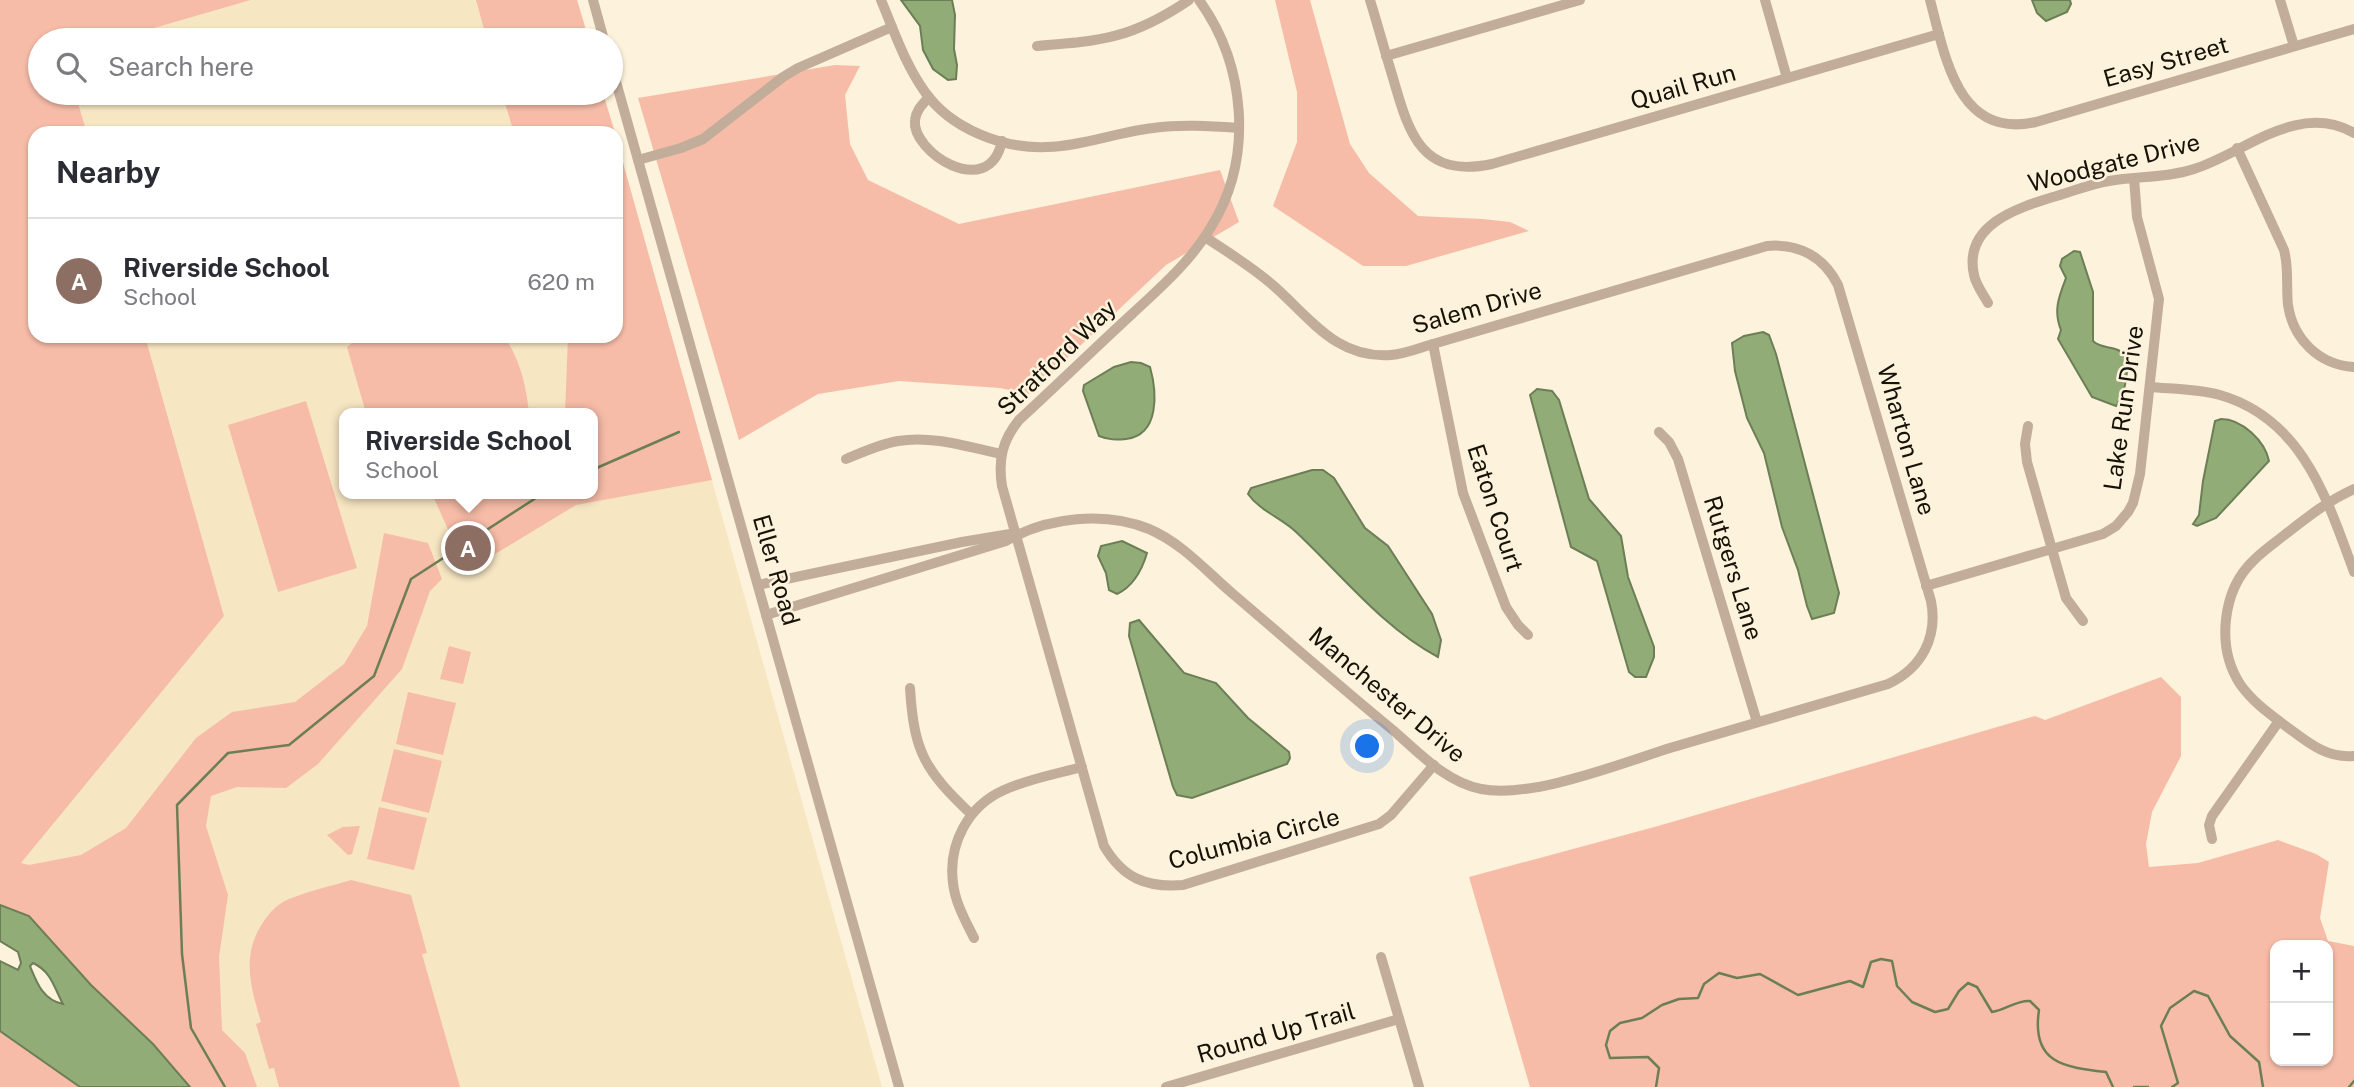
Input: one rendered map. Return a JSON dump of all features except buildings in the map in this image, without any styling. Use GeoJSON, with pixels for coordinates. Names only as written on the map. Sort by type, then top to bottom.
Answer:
{"type":"FeatureCollection","features":[{"type":"Feature","properties":{"kind":"street"},"geometry":{"type":"LineString","coordinates":[[593,0],[601,28]]}},
{"type":"Feature","properties":{"kind":"street"},"geometry":{"type":"LineString","coordinates":[[881,0],[909,64],[929,97],[956,121],[985,137],[1026,146],[1048,147],[1152,128],[1239,128]]}},
{"type":"Feature","properties":{"kind":"street"},"geometry":{"type":"LineString","coordinates":[[1037,46],[1090,42],[1119,36],[1157,20],[1189,0]]}},
{"type":"Feature","properties":{"kind":"street","name":"Stratford Way"},"geometry":{"type":"LineString","coordinates":[[1096,816],[1002,486],[999,466],[1010,432],[1019,420],[1175,273],[1205,237],[1220,210],[1228,191],[1238,148],[1238,99],[1229,58],[1219,33],[1199,0]]}},
{"type":"Feature","properties":{"kind":"street"},"geometry":{"type":"LineString","coordinates":[[1370,0],[1386,56],[1580,0]]}},
{"type":"Feature","properties":{"kind":"street"},"geometry":{"type":"LineString","coordinates":[[1765,0],[1787,78]]}},
{"type":"Feature","properties":{"kind":"street"},"geometry":{"type":"LineString","coordinates":[[1930,0],[1939,34]]}},
{"type":"Feature","properties":{"kind":"street"},"geometry":{"type":"LineString","coordinates":[[2280,0],[2294,46]]}},
{"type":"Feature","properties":{"kind":"street"},"geometry":{"type":"LineString","coordinates":[[638,160],[704,139],[798,68],[892,27]]}},
{"type":"Feature","properties":{"kind":"street","name":"Easy Street"},"geometry":{"type":"LineString","coordinates":[[1939,34],[1957,88],[1970,105],[1988,118],[2019,124],[2036,122],[2354,29]]}},
{"type":"Feature","properties":{"kind":"street","name":"Quail Run"},"geometry":{"type":"LineString","coordinates":[[1386,56],[1408,128],[1424,152],[1461,168],[1492,164],[1939,34]]}},
{"type":"Feature","properties":{"kind":"street"},"geometry":{"type":"LineString","coordinates":[[929,97],[917,113],[915,129],[925,145],[941,159],[965,169],[984,168],[995,162],[1002,141]]}},
{"type":"Feature","properties":{"kind":"street","name":"Eller Road"},"geometry":{"type":"LineString","coordinates":[[623,105],[900,1087]]}},
{"type":"Feature","properties":{"kind":"street","name":"Woodgate Drive"},"geometry":{"type":"LineString","coordinates":[[1989,303],[1974,276],[1976,250],[1987,229],[2011,211],[2107,181],[2194,169],[2259,137],[2314,122],[2340,126],[2354,133]]}},
{"type":"Feature","properties":{"kind":"street"},"geometry":{"type":"LineString","coordinates":[[2237,148],[2284,250],[2290,314],[2297,333],[2315,354],[2332,363],[2354,367]]}},
{"type":"Feature","properties":{"kind":"street","name":"Lake Run Drive"},"geometry":{"type":"LineString","coordinates":[[1926,586],[2103,534],[2116,526],[2133,503],[2140,474],[2159,299],[2137,217],[2134,177]]}},
{"type":"Feature","properties":{"kind":"street","name":"Salem Drive"},"geometry":{"type":"LineString","coordinates":[[1205,237],[1256,271],[1329,339],[1357,352],[1394,355],[1751,250],[1776,245],[1794,248]]}},
{"type":"Feature","properties":{"kind":"street","name":"Wharton Lane"},"geometry":{"type":"LineString","coordinates":[[1794,248],[1821,262],[1829,269],[1838,285],[1932,610],[1932,633],[1917,662]]}},
{"type":"Feature","properties":{"kind":"street","name":"Eaton Court"},"geometry":{"type":"LineString","coordinates":[[1433,344],[1457,470],[1467,504],[1506,607],[1528,635]]}},
{"type":"Feature","properties":{"kind":"street"},"geometry":{"type":"LineString","coordinates":[[2150,387],[2217,394],[2242,402],[2270,419],[2299,449],[2327,501],[2354,572]]}},
{"type":"Feature","properties":{"kind":"street"},"geometry":{"type":"LineString","coordinates":[[2028,426],[2025,453],[2052,550],[2066,598],[2083,621]]}},
{"type":"Feature","properties":{"kind":"street","name":"Rutgers Lane"},"geometry":{"type":"LineString","coordinates":[[1659,432],[1669,442],[1678,459],[1757,722]]}},
{"type":"Feature","properties":{"kind":"street"},"geometry":{"type":"LineString","coordinates":[[846,459],[881,445],[917,439],[1001,454]]}},
{"type":"Feature","properties":{"kind":"street"},"geometry":{"type":"LineString","coordinates":[[2354,489],[2327,501],[2253,560],[2239,579],[2228,609],[2226,644],[2239,682],[2253,699],[2317,748],[2333,755],[2354,756]]}},
{"type":"Feature","properties":{"kind":"street","name":"Manchester Drive"},"geometry":{"type":"LineString","coordinates":[[766,615],[1067,521],[1093,518],[1123,521],[1149,529],[1181,548],[1434,765],[1458,781],[1501,792],[1524,790],[1888,684],[1906,674],[1917,662]]}},
{"type":"Feature","properties":{"kind":"street","name":"Manchester Drive"},"geometry":{"type":"LineString","coordinates":[[758,585],[973,540],[1004,534],[1016,535]]}},
{"type":"Feature","properties":{"kind":"street"},"geometry":{"type":"LineString","coordinates":[[910,688],[914,727],[926,763],[937,780],[971,814]]}},
{"type":"Feature","properties":{"kind":"street"},"geometry":{"type":"LineString","coordinates":[[2212,839],[2209,825],[2212,816],[2279,721]]}},
{"type":"Feature","properties":{"kind":"street","name":"Columbia Circle"},"geometry":{"type":"LineString","coordinates":[[1096,816],[1104,846],[1127,874],[1163,886],[1183,885],[1379,824],[1391,815],[1434,765]]}},
{"type":"Feature","properties":{"kind":"street"},"geometry":{"type":"LineString","coordinates":[[974,938],[962,914],[953,883],[955,847],[971,814],[1003,790],[1082,767]]}},
{"type":"Feature","properties":{"kind":"street"},"geometry":{"type":"LineString","coordinates":[[1381,957],[1419,1087]]}},
{"type":"Feature","properties":{"kind":"street","name":"Round Up Trail"},"geometry":{"type":"LineString","coordinates":[[1166,1087],[1399,1019]]}},
{"type":"Feature","properties":{"kind":"shaded area"},"geometry":{"type":"Polygon","coordinates":[[[0,0],[251,0],[154,28],[28,28],[28,105],[79,105],[85,126],[28,126],[28,343],[147,343],[224,616],[21,863],[29,865],[81,855],[126,828],[196,738],[232,712],[295,702],[344,664],[367,626],[384,533],[428,543],[442,579],[430,591],[402,669],[318,764],[286,788],[237,787],[211,796],[206,826],[228,895],[219,957],[222,1030],[245,1053],[257,1087],[190,1087],[152,1044],[91,985],[29,916],[0,905],[0,0]]]}},
{"type":"Feature","properties":{"kind":"shaded area"},"geometry":{"type":"Polygon","coordinates":[[[252,0],[577,0],[585,28],[155,28],[252,0]]]}},
{"type":"Feature","properties":{"kind":"shaded area"},"geometry":{"type":"Polygon","coordinates":[[[476,0],[577,0],[585,28],[484,28],[476,0]]]}},
{"type":"Feature","properties":{"kind":"shaded area"},"geometry":{"type":"Polygon","coordinates":[[[901,0],[952,0],[955,15],[956,79],[948,80],[933,69],[923,50],[920,26],[901,0]]]}},
{"type":"Feature","properties":{"kind":"shaded area"},"geometry":{"type":"Polygon","coordinates":[[[1275,0],[1310,0],[1350,144],[1369,173],[1418,216],[1510,222],[1529,231],[1406,266],[1363,266],[1273,206],[1297,142],[1297,92],[1275,0]]]}},
{"type":"Feature","properties":{"kind":"shaded area"},"geometry":{"type":"Polygon","coordinates":[[[2032,0],[2070,0],[2071,4],[2067,12],[2046,21],[2037,13],[2032,0]]]}},
{"type":"Feature","properties":{"kind":"shaded area"},"geometry":{"type":"Polygon","coordinates":[[[835,65],[860,66],[845,95],[850,144],[868,180],[959,224],[1220,170],[1239,222],[1166,265],[1029,394],[1000,388],[899,381],[818,394],[739,440],[638,98],[835,65]]]}},
{"type":"Feature","properties":{"kind":"shaded area"},"geometry":{"type":"Polygon","coordinates":[[[79,105],[607,105],[613,126],[85,126],[79,105]]]}},
{"type":"Feature","properties":{"kind":"shaded area"},"geometry":{"type":"Polygon","coordinates":[[[506,105],[607,105],[613,126],[512,126],[506,105]]]}},
{"type":"Feature","properties":{"kind":"shaded area"},"geometry":{"type":"Polygon","coordinates":[[[623,163],[882,1087],[226,1087],[6,881],[224,616],[147,343],[623,343],[623,163]]]}},
{"type":"Feature","properties":{"kind":"shaded area"},"geometry":{"type":"Polygon","coordinates":[[[623,163],[712,480],[576,505],[467,571],[434,499],[598,499],[598,408],[565,408],[568,343],[623,343],[623,163]]]}},
{"type":"Feature","properties":{"kind":"shaded area"},"geometry":{"type":"Polygon","coordinates":[[[2074,251],[2080,252],[2093,292],[2093,341],[2118,350],[2126,361],[2125,386],[2116,406],[2092,397],[2058,339],[2061,330],[2057,316],[2058,304],[2066,278],[2060,266],[2062,259],[2074,251]]]}},
{"type":"Feature","properties":{"kind":"shaded area"},"geometry":{"type":"Polygon","coordinates":[[[1763,332],[1769,335],[1776,354],[1839,593],[1834,613],[1812,619],[1782,527],[1764,453],[1747,418],[1735,371],[1732,343],[1744,336],[1763,332]]]}},
{"type":"Feature","properties":{"kind":"shaded area"},"geometry":{"type":"Polygon","coordinates":[[[352,343],[508,343],[521,373],[528,408],[365,408],[347,347],[352,343]]]}},
{"type":"Feature","properties":{"kind":"shaded area"},"geometry":{"type":"Polygon","coordinates":[[[1131,362],[1150,367],[1154,400],[1150,421],[1145,430],[1137,436],[1116,440],[1099,436],[1083,391],[1084,385],[1114,367],[1131,362]]]}},
{"type":"Feature","properties":{"kind":"shaded area"},"geometry":{"type":"Polygon","coordinates":[[[1537,389],[1552,391],[1559,400],[1589,499],[1621,536],[1628,577],[1654,647],[1654,657],[1646,677],[1635,677],[1629,672],[1597,561],[1571,547],[1530,395],[1537,389]]]}},
{"type":"Feature","properties":{"kind":"shaded area"},"geometry":{"type":"Polygon","coordinates":[[[306,401],[357,568],[278,592],[228,425],[306,401]]]}},
{"type":"Feature","properties":{"kind":"shaded area"},"geometry":{"type":"Polygon","coordinates":[[[2221,419],[2237,423],[2258,439],[2269,461],[2216,518],[2197,526],[2193,524],[2199,515],[2215,421],[2221,419]]]}},
{"type":"Feature","properties":{"kind":"shaded area"},"geometry":{"type":"Polygon","coordinates":[[[1312,470],[1323,470],[1334,478],[1365,528],[1388,546],[1432,614],[1441,640],[1438,657],[1380,615],[1295,531],[1258,505],[1248,494],[1251,488],[1312,470]]]}},
{"type":"Feature","properties":{"kind":"shaded area"},"geometry":{"type":"Polygon","coordinates":[[[1122,541],[1147,553],[1136,577],[1128,587],[1117,594],[1109,590],[1106,573],[1098,556],[1101,546],[1122,541]]]}},
{"type":"Feature","properties":{"kind":"shaded area"},"geometry":{"type":"Polygon","coordinates":[[[1139,620],[1184,673],[1216,683],[1248,718],[1289,752],[1287,764],[1192,798],[1177,795],[1129,636],[1130,623],[1139,620]]]}},
{"type":"Feature","properties":{"kind":"shaded area"},"geometry":{"type":"Polygon","coordinates":[[[449,646],[471,652],[463,684],[440,679],[449,646]]]}},
{"type":"Feature","properties":{"kind":"shaded area"},"geometry":{"type":"Polygon","coordinates":[[[2161,677],[2181,697],[2181,756],[2152,812],[2146,844],[2149,867],[2198,863],[2278,840],[2316,854],[2329,862],[2320,918],[2328,940],[2270,940],[2270,1066],[2333,1066],[2333,942],[2354,946],[2354,1087],[1530,1087],[1469,877],[1658,826],[2035,716],[2045,720],[2161,677]]]}},
{"type":"Feature","properties":{"kind":"shaded area"},"geometry":{"type":"Polygon","coordinates":[[[408,692],[456,703],[443,755],[396,744],[408,692]]]}},
{"type":"Feature","properties":{"kind":"shaded area"},"geometry":{"type":"Polygon","coordinates":[[[394,749],[442,761],[429,813],[381,801],[394,749]]]}},
{"type":"Feature","properties":{"kind":"shaded area"},"geometry":{"type":"Polygon","coordinates":[[[379,807],[427,818],[414,870],[367,859],[379,807]]]}},
{"type":"Feature","properties":{"kind":"shaded area"},"geometry":{"type":"Polygon","coordinates":[[[360,826],[352,854],[348,855],[327,835],[343,827],[360,826]]]}},
{"type":"Feature","properties":{"kind":"shaded area"},"geometry":{"type":"Polygon","coordinates":[[[351,880],[411,895],[427,953],[422,954],[460,1087],[279,1087],[274,1068],[269,1069],[256,1024],[261,1022],[251,984],[250,960],[256,936],[270,913],[285,901],[351,880]]]}},
{"type":"Feature","properties":{"kind":"shaded area"},"geometry":{"type":"Polygon","coordinates":[[[0,905],[29,916],[91,985],[153,1044],[190,1087],[80,1087],[0,1031],[0,961],[18,970],[21,963],[18,952],[0,941],[0,905]],[[33,963],[30,966],[42,990],[50,999],[63,1004],[52,981],[33,963]]]}},
{"type":"Feature","properties":{"kind":"shaded area"},"geometry":{"type":"Polygon","coordinates":[[[0,1031],[80,1087],[0,1087],[0,1031]]]}},
{"type":"Feature","properties":{"kind":"waterway"},"geometry":{"type":"LineString","coordinates":[[598,467],[679,432]]}},
{"type":"Feature","properties":{"kind":"waterway"},"geometry":{"type":"LineString","coordinates":[[225,1087],[191,1028],[182,954],[177,805],[228,753],[289,745],[374,676],[411,579],[534,499]]}},
{"type":"Feature","properties":{"kind":"waterway"},"geometry":{"type":"LineString","coordinates":[[1656,1087],[1659,1068],[1648,1057],[1610,1058],[1606,1045],[1610,1031],[1620,1023],[1642,1018],[1662,1005],[1679,999],[1698,998],[1704,984],[1719,973],[1737,978],[1760,974],[1798,995],[1850,981],[1863,987],[1871,962],[1881,959],[1892,961],[1897,986],[1912,1002],[1935,1012],[1948,1009],[1959,991],[1968,983],[1977,987],[1992,1012],[2030,1001],[2039,1010],[2038,1028],[2045,1052],[2053,1059],[2076,1068],[2106,1072],[2113,1087]]}},
{"type":"Feature","properties":{"kind":"waterway"},"geometry":{"type":"LineString","coordinates":[[2172,1087],[2178,1083],[2161,1026],[2170,1008],[2194,991],[2208,996],[2230,1036],[2259,1062],[2263,1087]]}},
{"type":"Feature","properties":{"kind":"waterway"},"geometry":{"type":"LineString","coordinates":[[2349,1087],[2354,1081]]}},
{"type":"Feature","properties":{"kind":"waterway"},"geometry":{"type":"LineString","coordinates":[[2134,1087],[2148,1087]]}},
{"type":"Feature","properties":{"kind":"place","name":"Riverside School"},"geometry":{"type":"Point","coordinates":[468,548]}}]}
